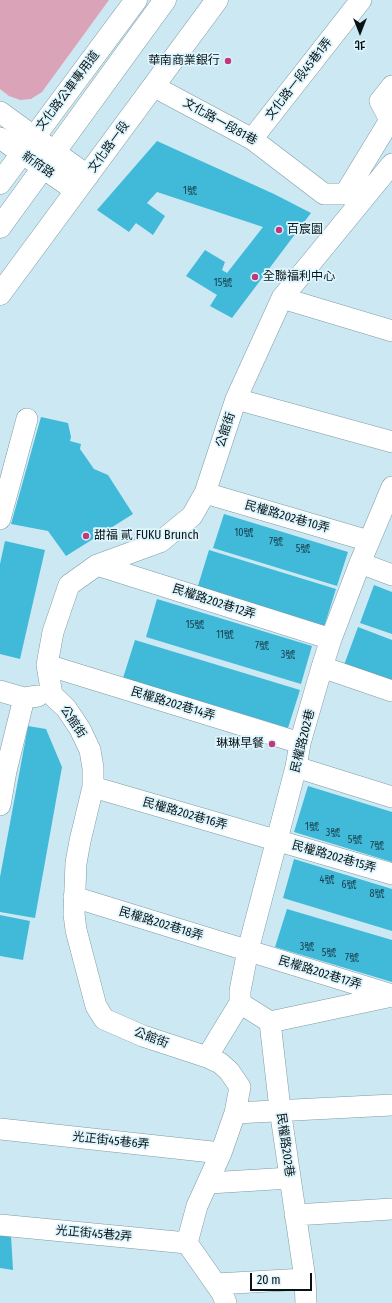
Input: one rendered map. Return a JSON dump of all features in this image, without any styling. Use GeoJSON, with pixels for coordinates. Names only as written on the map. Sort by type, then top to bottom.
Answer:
{"type":"FeatureCollection","features":[{"type":"Feature","properties":{"kind":"main road","name":"文化路公車專用道"},"geometry":{"type":"LineString","coordinates":[[0,183],[136,0]]}},
{"type":"Feature","properties":{"kind":"main road"},"geometry":{"type":"LineString","coordinates":[[0,227],[165,0]]}},
{"type":"Feature","properties":{"kind":"main road","name":"文化路一段"},"geometry":{"type":"LineString","coordinates":[[0,294],[217,0]]}},
{"type":"Feature","properties":{"kind":"street","name":"文化路一段45巷1弄"},"geometry":{"type":"LineString","coordinates":[[252,139],[361,0]]}},
{"type":"Feature","properties":{"kind":"street","name":"文化路一段81巷"},"geometry":{"type":"LineString","coordinates":[[154,86],[252,139],[324,194],[345,194],[390,120],[380,101],[392,86]]}},
{"type":"Feature","properties":{"kind":"street","name":"新府路"},"geometry":{"type":"LineString","coordinates":[[0,112],[28,145],[82,184]]}},
{"type":"Feature","properties":{"kind":"street","name":"新府路"},"geometry":{"type":"LineString","coordinates":[[0,138],[28,145]]}},
{"type":"Feature","properties":{"kind":"street","name":"公館街"},"geometry":{"type":"LineString","coordinates":[[187,1243],[197,1206],[209,1184],[235,1113],[240,1087],[229,1071],[207,1057],[143,1036],[104,1019],[96,1006],[76,930],[74,897],[80,841],[93,788],[93,768],[90,750],[80,729],[66,708],[52,695],[47,665],[53,632],[69,585],[97,565],[160,542],[192,516],[205,493],[236,399],[282,298],[392,164]]}},
{"type":"Feature","properties":{"kind":"street"},"geometry":{"type":"LineString","coordinates":[[282,298],[392,331]]}},
{"type":"Feature","properties":{"kind":"street"},"geometry":{"type":"LineString","coordinates":[[236,399],[392,442]]}},
{"type":"Feature","properties":{"kind":"street"},"geometry":{"type":"LineString","coordinates":[[0,519],[27,419]]}},
{"type":"Feature","properties":{"kind":"street","name":"民權路202巷"},"geometry":{"type":"LineString","coordinates":[[207,1057],[240,1003],[240,991],[248,950],[296,767],[300,743],[322,667],[331,639],[360,564],[392,487]]}},
{"type":"Feature","properties":{"kind":"street","name":"民權路202巷10弄"},"geometry":{"type":"LineString","coordinates":[[205,493],[369,541]]}},
{"type":"Feature","properties":{"kind":"street"},"geometry":{"type":"LineString","coordinates":[[360,564],[392,575]]}},
{"type":"Feature","properties":{"kind":"street","name":"民權路202巷12弄"},"geometry":{"type":"LineString","coordinates":[[97,565],[331,639]]}},
{"type":"Feature","properties":{"kind":"street","name":"民權路202巷14弄"},"geometry":{"type":"LineString","coordinates":[[47,665],[300,743]]}},
{"type":"Feature","properties":{"kind":"street"},"geometry":{"type":"LineString","coordinates":[[322,667],[392,691]]}},
{"type":"Feature","properties":{"kind":"street"},"geometry":{"type":"LineString","coordinates":[[0,691],[24,698],[52,695]]}},
{"type":"Feature","properties":{"kind":"street"},"geometry":{"type":"LineString","coordinates":[[0,806],[6,771],[24,698]]}},
{"type":"Feature","properties":{"kind":"street"},"geometry":{"type":"LineString","coordinates":[[296,767],[392,797]]}},
{"type":"Feature","properties":{"kind":"street","name":"民權路202巷16弄"},"geometry":{"type":"LineString","coordinates":[[93,788],[277,840]]}},
{"type":"Feature","properties":{"kind":"street","name":"民權路202巷15弄"},"geometry":{"type":"LineString","coordinates":[[277,840],[392,874]]}},
{"type":"Feature","properties":{"kind":"street","name":"民權路202巷18弄"},"geometry":{"type":"LineString","coordinates":[[74,897],[248,950]]}},
{"type":"Feature","properties":{"kind":"street","name":"民權路202巷17弄"},"geometry":{"type":"LineString","coordinates":[[248,950],[392,996]]}},
{"type":"Feature","properties":{"kind":"street","name":"民權路202巷17弄"},"geometry":{"type":"LineString","coordinates":[[270,1022],[392,996]]}},
{"type":"Feature","properties":{"kind":"street"},"geometry":{"type":"LineString","coordinates":[[240,1003],[270,1022]]}},
{"type":"Feature","properties":{"kind":"street","name":"民權路202巷"},"geometry":{"type":"LineString","coordinates":[[270,1022],[280,1109],[305,1279],[306,1303]]}},
{"type":"Feature","properties":{"kind":"street"},"geometry":{"type":"LineString","coordinates":[[235,1113],[280,1109],[392,1105]]}},
{"type":"Feature","properties":{"kind":"street","name":"光正街45巷6弄"},"geometry":{"type":"LineString","coordinates":[[0,1129],[221,1153]]}},
{"type":"Feature","properties":{"kind":"street"},"geometry":{"type":"LineString","coordinates":[[209,1184],[290,1178]]}},
{"type":"Feature","properties":{"kind":"street"},"geometry":{"type":"LineString","coordinates":[[295,1215],[392,1209]]}},
{"type":"Feature","properties":{"kind":"street","name":"光正街45巷2弄"},"geometry":{"type":"LineString","coordinates":[[0,1225],[187,1243]]}},
{"type":"Feature","properties":{"kind":"street"},"geometry":{"type":"LineString","coordinates":[[187,1243],[216,1284],[226,1303]]}},
{"type":"Feature","properties":{"kind":"street"},"geometry":{"type":"LineString","coordinates":[[216,1284],[305,1279]]}},
{"type":"Feature","properties":{"kind":"shaded area"},"geometry":{"type":"Polygon","coordinates":[[[0,0],[109,0],[42,92],[31,99],[20,100],[9,96],[0,89],[0,0]]]}},
{"type":"Feature","properties":{"kind":"building","name":"百宸園"},"geometry":{"type":"Polygon","coordinates":[[[157,141],[274,194],[311,213],[232,318],[210,306],[217,295],[186,276],[205,250],[225,262],[222,270],[227,273],[263,227],[157,192],[147,203],[165,216],[153,235],[136,223],[129,232],[97,210],[157,141]]]}},
{"type":"Feature","properties":{"kind":"building"},"geometry":{"type":"Polygon","coordinates":[[[41,417],[68,423],[71,437],[70,441],[81,444],[80,449],[94,469],[108,475],[133,514],[66,556],[48,531],[11,524],[41,417]]]}},
{"type":"Feature","properties":{"kind":"building"},"geometry":{"type":"Polygon","coordinates":[[[224,514],[348,552],[337,586],[213,548],[224,514]]]}},
{"type":"Feature","properties":{"kind":"building"},"geometry":{"type":"Polygon","coordinates":[[[5,541],[45,550],[20,659],[0,654],[0,564],[5,541]]]}},
{"type":"Feature","properties":{"kind":"building"},"geometry":{"type":"Polygon","coordinates":[[[209,550],[336,589],[324,627],[197,589],[209,550]]]}},
{"type":"Feature","properties":{"kind":"building"},"geometry":{"type":"Polygon","coordinates":[[[374,585],[392,592],[392,634],[360,623],[374,585]]]}},
{"type":"Feature","properties":{"kind":"building"},"geometry":{"type":"Polygon","coordinates":[[[157,599],[312,646],[301,684],[146,637],[157,599]]]}},
{"type":"Feature","properties":{"kind":"building"},"geometry":{"type":"Polygon","coordinates":[[[358,627],[392,640],[392,682],[344,665],[358,627]]]}},
{"type":"Feature","properties":{"kind":"building"},"geometry":{"type":"Polygon","coordinates":[[[135,640],[300,690],[288,728],[123,678],[135,640]]]}},
{"type":"Feature","properties":{"kind":"building"},"geometry":{"type":"Polygon","coordinates":[[[28,726],[46,729],[62,767],[35,918],[0,912],[0,877],[28,726]]]}},
{"type":"Feature","properties":{"kind":"building"},"geometry":{"type":"Polygon","coordinates":[[[308,786],[392,812],[392,862],[294,832],[308,786]]]}},
{"type":"Feature","properties":{"kind":"building"},"geometry":{"type":"Polygon","coordinates":[[[294,859],[392,889],[392,931],[283,898],[294,859]]]}},
{"type":"Feature","properties":{"kind":"building"},"geometry":{"type":"Polygon","coordinates":[[[287,909],[392,940],[392,982],[275,947],[287,909]]]}},
{"type":"Feature","properties":{"kind":"building"},"geometry":{"type":"Polygon","coordinates":[[[0,915],[30,921],[23,960],[0,956],[0,915]]]}},
{"type":"Feature","properties":{"kind":"building"},"geometry":{"type":"Polygon","coordinates":[[[0,1236],[11,1236],[13,1270],[0,1268],[0,1236]]]}},
{"type":"Feature","properties":{"kind":"place","name":"華南商業銀行"},"geometry":{"type":"Point","coordinates":[228,61]}},
{"type":"Feature","properties":{"kind":"place","name":"百宸園"},"geometry":{"type":"Point","coordinates":[279,230]}},
{"type":"Feature","properties":{"kind":"place","name":"全聯福利中心"},"geometry":{"type":"Point","coordinates":[255,277]}},
{"type":"Feature","properties":{"kind":"place","name":"甜福 貳 FUKU Brunch"},"geometry":{"type":"Point","coordinates":[86,536]}},
{"type":"Feature","properties":{"kind":"place","name":"琳琳早餐"},"geometry":{"type":"Point","coordinates":[272,744]}}]}
